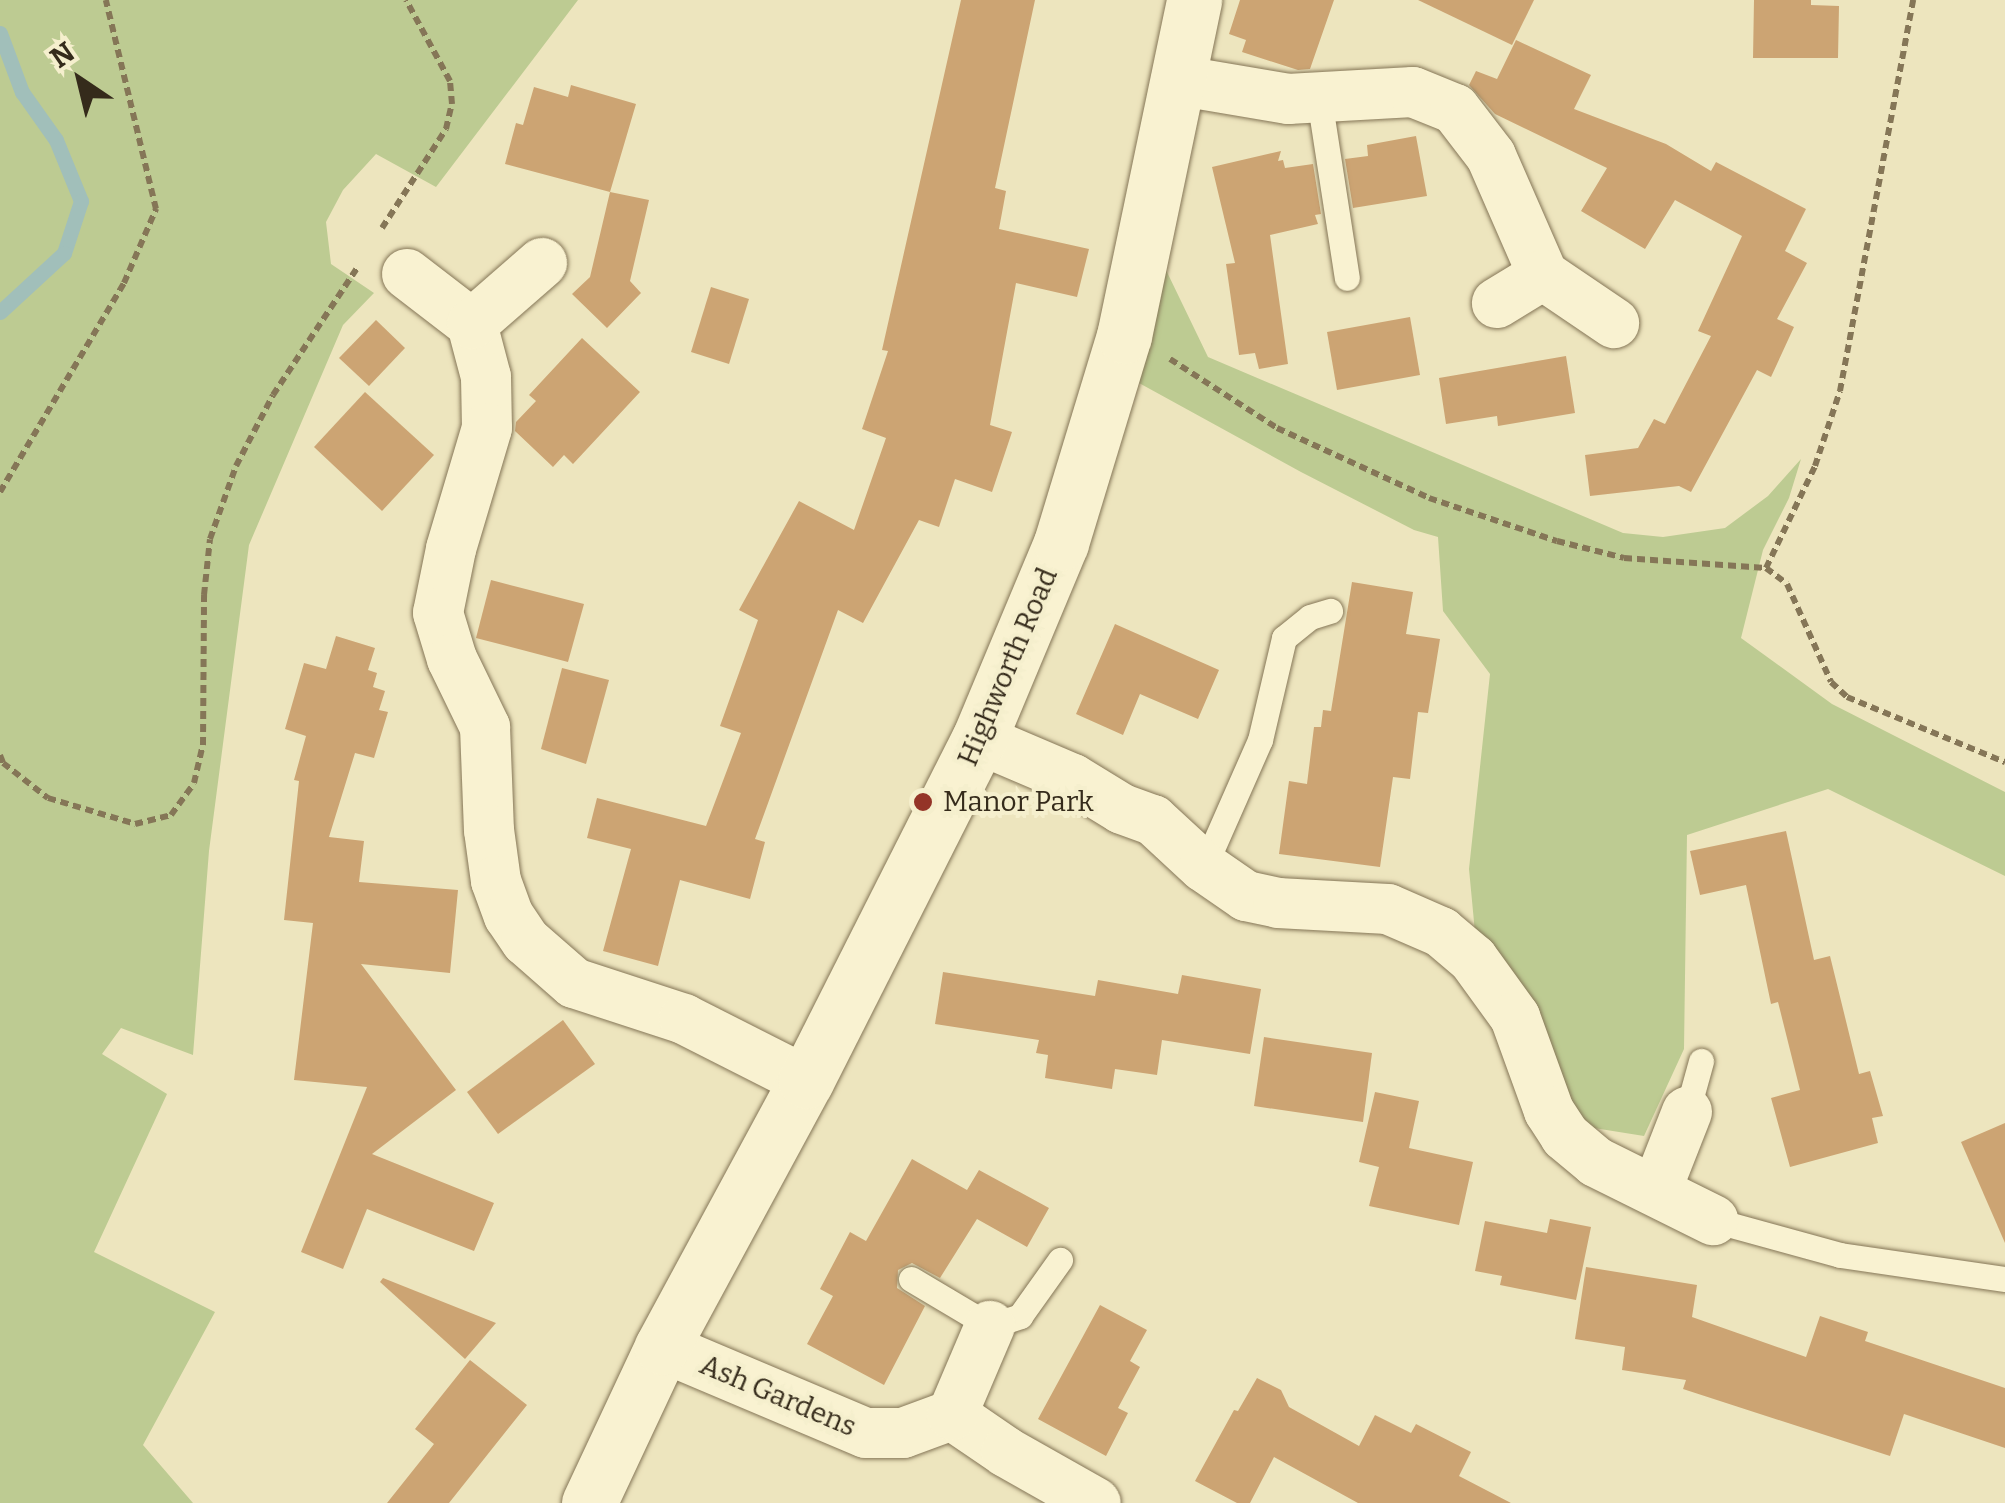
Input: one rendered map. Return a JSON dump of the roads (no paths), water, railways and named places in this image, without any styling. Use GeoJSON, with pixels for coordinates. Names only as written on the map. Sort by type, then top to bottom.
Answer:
{"type":"FeatureCollection","features":[{"type":"Feature","properties":{"kind":"street","name":"Highworth Road"},"geometry":{"type":"LineString","coordinates":[[590,1503],[662,1347],[806,1082],[979,739],[1061,542],[1124,336],[1194,0]]}},
{"type":"Feature","properties":{"kind":"street"},"geometry":{"type":"LineString","coordinates":[[1176,80],[1252,95],[1319,98],[1413,92],[1454,109],[1491,156],[1543,275],[1614,324]]}},
{"type":"Feature","properties":{"kind":"street"},"geometry":{"type":"LineString","coordinates":[[382,256],[472,324],[486,377],[488,428],[438,613],[452,659],[485,728],[489,830],[496,882],[509,916],[526,941],[574,983],[684,1019],[806,1082]]}},
{"type":"Feature","properties":{"kind":"street"},"geometry":{"type":"LineString","coordinates":[[472,324],[542,263]]}},
{"type":"Feature","properties":{"kind":"street"},"geometry":{"type":"LineString","coordinates":[[1497,302],[1543,275]]}},
{"type":"Feature","properties":{"kind":"street"},"geometry":{"type":"LineString","coordinates":[[979,739],[1074,778],[1122,808],[1153,820],[1204,867],[1246,896],[1278,903],[1388,909],[1441,932],[1474,959],[1515,1017],[1549,1111],[1565,1136],[1596,1162],[1713,1220]]}},
{"type":"Feature","properties":{"kind":"street"},"geometry":{"type":"LineString","coordinates":[[1656,1191],[1687,1112]]}},
{"type":"Feature","properties":{"kind":"street"},"geometry":{"type":"LineString","coordinates":[[990,1326],[952,1415],[1019,1460],[1096,1503]]}},
{"type":"Feature","properties":{"kind":"street","name":"Ash Gardens"},"geometry":{"type":"LineString","coordinates":[[662,1347],[866,1433],[903,1434],[952,1415]]}},
{"type":"Feature","properties":{"kind":"lane"},"geometry":{"type":"LineString","coordinates":[[1319,98],[1347,278]]}},
{"type":"Feature","properties":{"kind":"lane"},"geometry":{"type":"LineString","coordinates":[[1204,867],[1260,740],[1284,638],[1310,617],[1330,611]]}},
{"type":"Feature","properties":{"kind":"lane"},"geometry":{"type":"LineString","coordinates":[[1687,1112],[1702,1061]]}},
{"type":"Feature","properties":{"kind":"lane"},"geometry":{"type":"LineString","coordinates":[[1713,1220],[1840,1255],[2005,1279]]}},
{"type":"Feature","properties":{"kind":"lane"},"geometry":{"type":"LineString","coordinates":[[910,1278],[990,1326],[1020,1316],[1060,1260]]}},
{"type":"Feature","properties":{"kind":"waterway"},"geometry":{"type":"LineString","coordinates":[[0,33],[22,92],[56,140],[81,201],[64,253],[0,312]]}},
{"type":"Feature","properties":{"kind":"place","name":"Manor Park"},"geometry":{"type":"Point","coordinates":[923,802]}}]}
